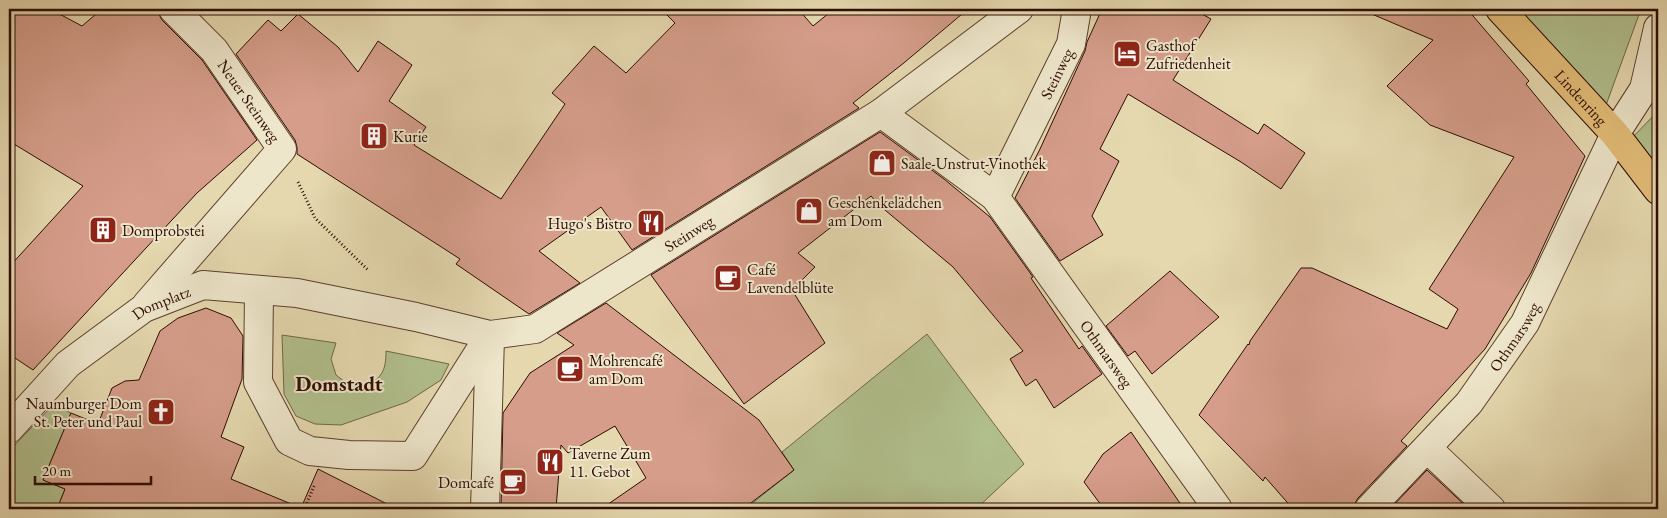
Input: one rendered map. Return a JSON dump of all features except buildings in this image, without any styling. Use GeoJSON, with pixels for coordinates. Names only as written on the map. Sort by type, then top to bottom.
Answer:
{"type":"FeatureCollection","features":[{"type":"Feature","properties":{"kind":"main road","name":"Lindenring"},"geometry":{"type":"LineString","coordinates":[[1500,9],[1615,134],[1658,190]]}},
{"type":"Feature","properties":{"kind":"street","name":"Neuer Steinweg"},"geometry":{"type":"LineString","coordinates":[[144,308],[282,149],[214,50],[173,9]]}},
{"type":"Feature","properties":{"kind":"street","name":"Steinweg"},"geometry":{"type":"LineString","coordinates":[[490,335],[535,329],[881,113],[1019,9]]}},
{"type":"Feature","properties":{"kind":"street","name":"Steinweg"},"geometry":{"type":"LineString","coordinates":[[995,197],[1071,44],[1077,9]]}},
{"type":"Feature","properties":{"kind":"street","name":"Othmarsweg"},"geometry":{"type":"LineString","coordinates":[[1369,509],[1469,403],[1525,322],[1615,134],[1644,89],[1658,28]]}},
{"type":"Feature","properties":{"kind":"street"},"geometry":{"type":"LineString","coordinates":[[881,113],[995,197]]}},
{"type":"Feature","properties":{"kind":"street","name":"Othmarsweg"},"geometry":{"type":"LineString","coordinates":[[995,197],[1218,509]]}},
{"type":"Feature","properties":{"kind":"street","name":"Domplatz"},"geometry":{"type":"LineString","coordinates":[[9,429],[68,364],[144,308],[202,285],[297,293],[416,317],[490,335]]}},
{"type":"Feature","properties":{"kind":"street"},"geometry":{"type":"LineString","coordinates":[[260,290],[258,382],[289,441],[310,451],[349,455],[413,456],[490,335]]}},
{"type":"Feature","properties":{"kind":"street"},"geometry":{"type":"LineString","coordinates":[[485,509],[490,335]]}},
{"type":"Feature","properties":{"kind":"street"},"geometry":{"type":"LineString","coordinates":[[1428,448],[1491,509]]}},
{"type":"Feature","properties":{"kind":"path"},"geometry":{"type":"LineString","coordinates":[[282,149],[315,218],[376,278]]}},
{"type":"Feature","properties":{"kind":"path"},"geometry":{"type":"LineString","coordinates":[[307,503],[316,481]]}},
{"type":"Feature","properties":{"kind":"green space"},"geometry":{"type":"Polygon","coordinates":[[[1518,9],[1641,9],[1606,105],[1518,9]]]}},
{"type":"Feature","properties":{"kind":"green space"},"geometry":{"type":"Polygon","coordinates":[[[1658,111],[1658,173],[1631,139],[1658,111]]]}},
{"type":"Feature","properties":{"kind":"green space"},"geometry":{"type":"Polygon","coordinates":[[[927,334],[1024,464],[976,509],[745,509],[794,470],[782,452],[927,334]]]}},
{"type":"Feature","properties":{"kind":"green space"},"geometry":{"type":"Polygon","coordinates":[[[282,335],[336,343],[331,359],[336,375],[349,385],[367,387],[376,380],[384,368],[386,351],[449,364],[441,380],[407,402],[341,425],[315,424],[296,416],[284,394],[282,335]]]}},
{"type":"Feature","properties":{"kind":"green space"},"geometry":{"type":"Polygon","coordinates":[[[53,405],[71,413],[43,480],[65,489],[57,509],[9,509],[9,451],[53,405]]]}},
{"type":"Feature","properties":{"kind":"place","name":"Gasthof Zufriedenheit"},"geometry":{"type":"Point","coordinates":[1127,54]}},
{"type":"Feature","properties":{"kind":"place","name":"Kurie"},"geometry":{"type":"Point","coordinates":[374,136]}},
{"type":"Feature","properties":{"kind":"place","name":"Saale-Unstrut-Vinothek"},"geometry":{"type":"Point","coordinates":[882,163]}},
{"type":"Feature","properties":{"kind":"place","name":"Geschenkelädchen am Dom"},"geometry":{"type":"Point","coordinates":[809,211]}},
{"type":"Feature","properties":{"kind":"place","name":"Hugo's Bistro"},"geometry":{"type":"Point","coordinates":[651,223]}},
{"type":"Feature","properties":{"kind":"place","name":"Domprobstei"},"geometry":{"type":"Point","coordinates":[103,230]}},
{"type":"Feature","properties":{"kind":"place","name":"Café Lavendelblüte"},"geometry":{"type":"Point","coordinates":[728,278]}},
{"type":"Feature","properties":{"kind":"place","name":"Mohrencafé am Dom"},"geometry":{"type":"Point","coordinates":[570,369]}},
{"type":"Feature","properties":{"kind":"place","name":"Naumburger Dom St. Peter und Paul"},"geometry":{"type":"Point","coordinates":[161,412]}},
{"type":"Feature","properties":{"kind":"place","name":"Taverne Zum 11. Gebot"},"geometry":{"type":"Point","coordinates":[550,462]}},
{"type":"Feature","properties":{"kind":"place","name":"Domcafé"},"geometry":{"type":"Point","coordinates":[513,482]}},
{"type":"Feature","properties":{"kind":"district","name":"Domstadt"},"geometry":{"type":"Point","coordinates":[339,383]}}]}
